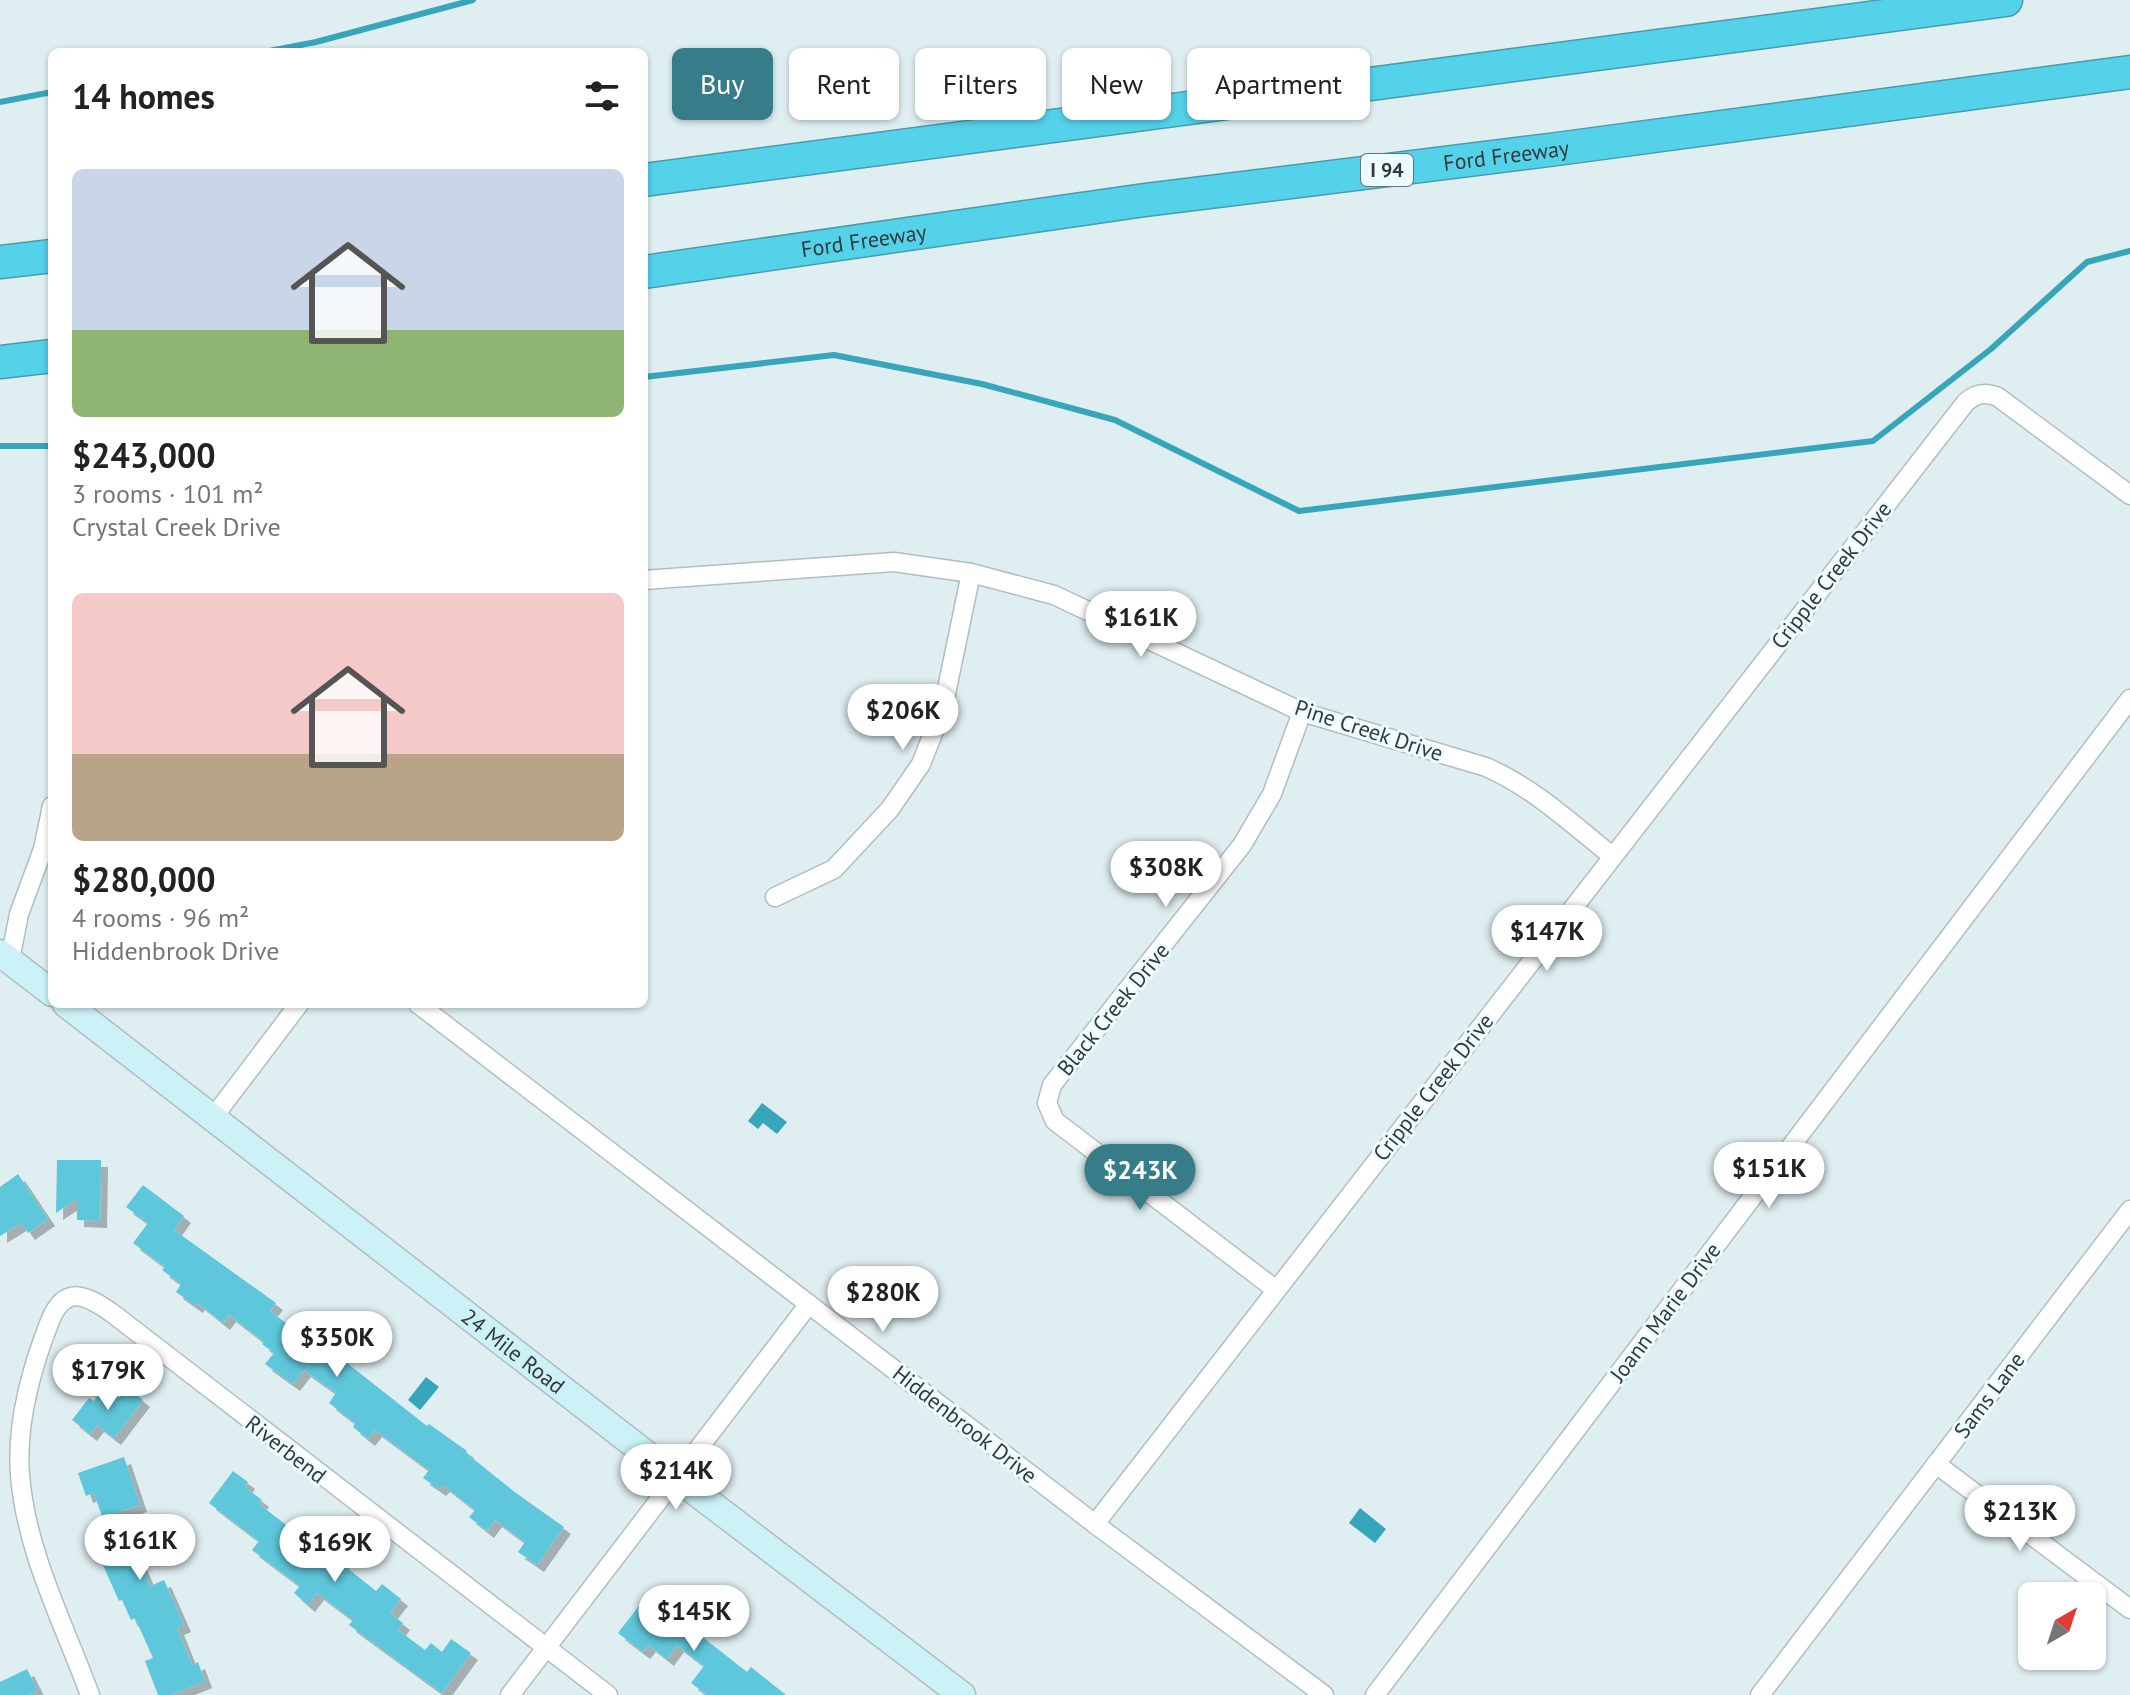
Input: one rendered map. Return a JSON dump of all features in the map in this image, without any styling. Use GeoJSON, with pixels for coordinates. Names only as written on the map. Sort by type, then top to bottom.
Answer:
{"type":"FeatureCollection","features":[{"type":"Feature","properties":{"kind":"highway"},"geometry":{"type":"LineString","coordinates":[[648,179],[2006,0]]}},
{"type":"Feature","properties":{"kind":"highway","name":"Ford Freeway"},"geometry":{"type":"LineString","coordinates":[[648,271],[1145,200],[1557,149],[2130,72]]}},
{"type":"Feature","properties":{"kind":"highway"},"geometry":{"type":"LineString","coordinates":[[0,262],[48,256]]}},
{"type":"Feature","properties":{"kind":"highway"},"geometry":{"type":"LineString","coordinates":[[0,362],[48,356]]}},
{"type":"Feature","properties":{"kind":"street","name":"Cripple Creek Drive"},"geometry":{"type":"LineString","coordinates":[[1095,1524],[1964,404],[1975,396],[1985,394],[1998,397],[2130,495]]}},
{"type":"Feature","properties":{"kind":"street","name":"Pine Creek Drive"},"geometry":{"type":"LineString","coordinates":[[648,580],[894,562],[971,573],[1054,595],[1302,712],[1503,774],[1612,856]]}},
{"type":"Feature","properties":{"kind":"street"},"geometry":{"type":"LineString","coordinates":[[775,897],[834,869],[890,809],[921,764],[943,708],[971,573]]}},
{"type":"Feature","properties":{"kind":"street","name":"Joann Marie Drive"},"geometry":{"type":"LineString","coordinates":[[1375,1695],[2130,699]]}},
{"type":"Feature","properties":{"kind":"street","name":"Black Creek Drive"},"geometry":{"type":"LineString","coordinates":[[1275,1289],[1055,1121],[1047,1103],[1052,1085],[1224,871],[1254,827],[1272,794],[1302,712]]}},
{"type":"Feature","properties":{"kind":"street"},"geometry":{"type":"LineString","coordinates":[[48,825],[43,849],[5,956],[48,990]]}},
{"type":"Feature","properties":{"kind":"street","name":"24 Mile Road"},"geometry":{"type":"LineString","coordinates":[[71,1008],[962,1695]]}},
{"type":"Feature","properties":{"kind":"street"},"geometry":{"type":"LineString","coordinates":[[212,1119],[296,1008]]}},
{"type":"Feature","properties":{"kind":"street","name":"Hiddenbrook Drive"},"geometry":{"type":"LineString","coordinates":[[423,1008],[1095,1524],[1324,1695]]}},
{"type":"Feature","properties":{"kind":"street","name":"Sams Lane"},"geometry":{"type":"LineString","coordinates":[[1760,1695],[2130,1210]]}},
{"type":"Feature","properties":{"kind":"street","name":"Riverbend"},"geometry":{"type":"LineString","coordinates":[[90,1695],[28,1526],[20,1478],[21,1431],[37,1359],[53,1313],[67,1297],[75,1295],[93,1300],[112,1313],[608,1695]]}},
{"type":"Feature","properties":{"kind":"street"},"geometry":{"type":"LineString","coordinates":[[510,1695],[809,1304]]}},
{"type":"Feature","properties":{"kind":"street"},"geometry":{"type":"LineString","coordinates":[[1936,1464],[2130,1609]]}},
{"type":"Feature","properties":{"kind":"water"},"geometry":{"type":"Polygon","coordinates":[[[762,1103],[787,1122],[777,1134],[763,1123],[758,1129],[748,1121],[762,1103]]]}},
{"type":"Feature","properties":{"kind":"water"},"geometry":{"type":"Polygon","coordinates":[[[355,1323],[370,1334],[352,1358],[337,1346],[355,1323]]]}},
{"type":"Feature","properties":{"kind":"water"},"geometry":{"type":"Polygon","coordinates":[[[426,1377],[439,1387],[420,1410],[408,1400],[426,1377]]]}},
{"type":"Feature","properties":{"kind":"water"},"geometry":{"type":"Polygon","coordinates":[[[1360,1508],[1386,1529],[1375,1543],[1349,1523],[1360,1508]]]}},
{"type":"Feature","properties":{"kind":"building"},"geometry":{"type":"Polygon","coordinates":[[[57,1160],[101,1160],[100,1221],[77,1220],[77,1199],[56,1213],[57,1160]]]}},
{"type":"Feature","properties":{"kind":"building"},"geometry":{"type":"Polygon","coordinates":[[[18,1174],[48,1219],[28,1233],[21,1223],[0,1236],[0,1187],[18,1174]]]}},
{"type":"Feature","properties":{"kind":"building"},"geometry":{"type":"Polygon","coordinates":[[[143,1185],[184,1216],[174,1230],[276,1303],[270,1311],[330,1356],[333,1352],[564,1527],[537,1565],[518,1552],[525,1542],[495,1520],[487,1531],[469,1517],[475,1510],[443,1485],[439,1489],[423,1478],[429,1470],[375,1430],[368,1439],[353,1427],[355,1423],[329,1403],[336,1393],[304,1370],[293,1384],[265,1364],[274,1353],[262,1344],[264,1342],[229,1315],[223,1323],[198,1303],[196,1306],[176,1292],[181,1284],[162,1270],[165,1267],[133,1243],[148,1223],[126,1207],[143,1185]]]}},
{"type":"Feature","properties":{"kind":"building"},"geometry":{"type":"Polygon","coordinates":[[[105,1387],[119,1398],[127,1387],[143,1400],[114,1438],[97,1425],[90,1434],[72,1420],[89,1398],[94,1401],[105,1387]]]}},
{"type":"Feature","properties":{"kind":"building"},"geometry":{"type":"Polygon","coordinates":[[[124,1457],[140,1505],[118,1512],[150,1586],[164,1580],[184,1625],[177,1628],[192,1665],[198,1662],[205,1681],[171,1695],[158,1695],[145,1661],[153,1658],[135,1618],[131,1620],[122,1600],[119,1601],[98,1554],[105,1551],[99,1538],[108,1534],[94,1493],[86,1496],[78,1473],[124,1457]]]}},
{"type":"Feature","properties":{"kind":"building"},"geometry":{"type":"Polygon","coordinates":[[[233,1471],[248,1482],[245,1487],[262,1500],[259,1504],[298,1534],[305,1524],[346,1557],[341,1563],[376,1591],[382,1584],[401,1599],[390,1613],[403,1623],[398,1630],[425,1650],[431,1643],[442,1652],[451,1639],[471,1653],[442,1693],[349,1625],[353,1620],[317,1593],[308,1605],[294,1593],[300,1586],[252,1550],[259,1541],[209,1503],[233,1471]]]}},
{"type":"Feature","properties":{"kind":"building"},"geometry":{"type":"Polygon","coordinates":[[[645,1598],[675,1622],[681,1615],[693,1625],[691,1628],[747,1672],[751,1667],[786,1695],[707,1695],[691,1683],[704,1666],[677,1645],[667,1659],[649,1645],[643,1652],[618,1633],[645,1598]]]}},
{"type":"Feature","properties":{"kind":"building"},"geometry":{"type":"Polygon","coordinates":[[[27,1669],[38,1691],[28,1695],[0,1695],[0,1682],[27,1669]]]}},
{"type":"Feature","properties":{"kind":"waterway"},"geometry":{"type":"LineString","coordinates":[[285,48],[473,0]]}},
{"type":"Feature","properties":{"kind":"waterway"},"geometry":{"type":"LineString","coordinates":[[0,102],[48,93]]}},
{"type":"Feature","properties":{"kind":"waterway"},"geometry":{"type":"LineString","coordinates":[[648,377],[834,355],[982,384],[1115,420],[1299,511],[1873,441],[1991,349],[2087,262],[2130,251]]}},
{"type":"Feature","properties":{"kind":"waterway"},"geometry":{"type":"LineString","coordinates":[[0,446],[48,446]]}}]}
